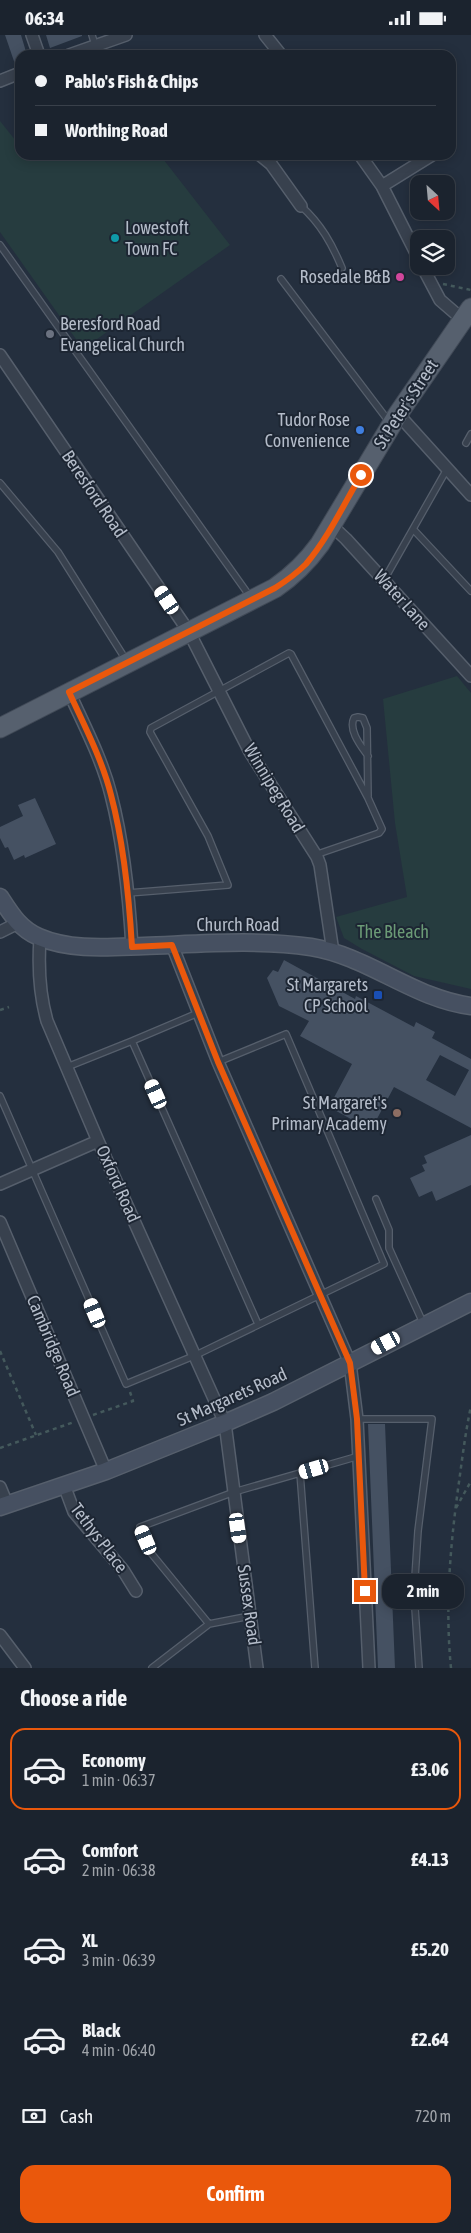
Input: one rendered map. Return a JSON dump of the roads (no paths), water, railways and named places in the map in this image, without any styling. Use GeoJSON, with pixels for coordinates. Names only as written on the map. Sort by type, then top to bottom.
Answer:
{"type":"FeatureCollection","features":[{"type":"Feature","properties":{"kind":"main road","name":"St Peter's Street"},"geometry":{"type":"LineString","coordinates":[[0,728],[275,588],[306,564],[395,419],[468,317]]}},
{"type":"Feature","properties":{"kind":"street"},"geometry":{"type":"LineString","coordinates":[[32,35],[37,50]]}},
{"type":"Feature","properties":{"kind":"street"},"geometry":{"type":"LineString","coordinates":[[82,50],[126,35]]}},
{"type":"Feature","properties":{"kind":"street"},"geometry":{"type":"LineString","coordinates":[[265,35],[277,50]]}},
{"type":"Feature","properties":{"kind":"street"},"geometry":{"type":"LineString","coordinates":[[0,81],[15,75]]}},
{"type":"Feature","properties":{"kind":"street"},"geometry":{"type":"LineString","coordinates":[[266,160],[271,164],[301,207]]}},
{"type":"Feature","properties":{"kind":"street"},"geometry":{"type":"LineString","coordinates":[[363,160],[382,187],[410,241]]}},
{"type":"Feature","properties":{"kind":"street"},"geometry":{"type":"LineString","coordinates":[[382,187],[424,160]]}},
{"type":"Feature","properties":{"kind":"street"},"geometry":{"type":"LineString","coordinates":[[427,275],[440,300],[468,317]]}},
{"type":"Feature","properties":{"kind":"street","name":"Beresford Road"},"geometry":{"type":"LineString","coordinates":[[0,355],[189,632]]}},
{"type":"Feature","properties":{"kind":"street"},"geometry":{"type":"LineString","coordinates":[[395,419],[471,495]]}},
{"type":"Feature","properties":{"kind":"street","name":"Water Lane"},"geometry":{"type":"LineString","coordinates":[[331,525],[471,676]]}},
{"type":"Feature","properties":{"kind":"street","name":"Winnipeg Road"},"geometry":{"type":"LineString","coordinates":[[189,632],[250,752],[320,865],[333,952]]}},
{"type":"Feature","properties":{"kind":"street"},"geometry":{"type":"LineString","coordinates":[[69,692],[93,743],[111,794],[128,893],[132,947]]}},
{"type":"Feature","properties":{"kind":"street"},"geometry":{"type":"LineString","coordinates":[[0,897],[18,923],[0,932]]}},
{"type":"Feature","properties":{"kind":"street","name":"Church Road"},"geometry":{"type":"LineString","coordinates":[[18,923],[40,938],[60,943],[93,947],[234,943],[282,945],[333,952],[444,1000],[471,1006]]}},
{"type":"Feature","properties":{"kind":"street","name":"Oxford Road"},"geometry":{"type":"LineString","coordinates":[[40,938],[38,966],[41,1000],[47,1021],[98,1141],[225,1423]]}},
{"type":"Feature","properties":{"kind":"street"},"geometry":{"type":"LineString","coordinates":[[172,945],[218,1062],[350,1363],[357,1419],[369,1668]]}},
{"type":"Feature","properties":{"kind":"street"},"geometry":{"type":"LineString","coordinates":[[0,1184],[98,1141]]}},
{"type":"Feature","properties":{"kind":"street","name":"Cambridge Road"},"geometry":{"type":"LineString","coordinates":[[0,1222],[106,1471]]}},
{"type":"Feature","properties":{"kind":"street","name":"St Margarets Road"},"geometry":{"type":"LineString","coordinates":[[4,1505],[106,1471],[225,1423],[273,1402],[471,1302]]}},
{"type":"Feature","properties":{"kind":"street","name":"Sussex Road"},"geometry":{"type":"LineString","coordinates":[[225,1423],[257,1668]]}},
{"type":"Feature","properties":{"kind":"street","name":"Tethys Place"},"geometry":{"type":"LineString","coordinates":[[64,1485],[74,1512],[124,1570],[136,1591]]}},
{"type":"Feature","properties":{"kind":"street"},"geometry":{"type":"LineString","coordinates":[[0,1487],[4,1505]]}},
{"type":"Feature","properties":{"kind":"street"},"geometry":{"type":"LineString","coordinates":[[0,1635],[25,1668]]}},
{"type":"Feature","properties":{"kind":"lane"},"geometry":{"type":"LineString","coordinates":[[301,207],[313,218],[331,241],[342,268]]}},
{"type":"Feature","properties":{"kind":"lane"},"geometry":{"type":"LineString","coordinates":[[0,245],[252,599]]}},
{"type":"Feature","properties":{"kind":"lane"},"geometry":{"type":"LineString","coordinates":[[281,279],[395,419]]}},
{"type":"Feature","properties":{"kind":"lane"},"geometry":{"type":"LineString","coordinates":[[466,443],[471,434]]}},
{"type":"Feature","properties":{"kind":"lane"},"geometry":{"type":"LineString","coordinates":[[384,580],[447,469]]}},
{"type":"Feature","properties":{"kind":"lane"},"geometry":{"type":"LineString","coordinates":[[0,483],[58,552],[127,662]]}},
{"type":"Feature","properties":{"kind":"lane"},"geometry":{"type":"LineString","coordinates":[[413,529],[471,591]]}},
{"type":"Feature","properties":{"kind":"lane"},"geometry":{"type":"LineString","coordinates":[[128,893],[228,885],[208,836],[150,732],[151,728],[289,653],[368,798],[381,831],[315,855]]}},
{"type":"Feature","properties":{"kind":"lane"},"geometry":{"type":"LineString","coordinates":[[368,755],[352,726],[354,718],[363,718],[366,723],[368,755],[368,798]]}},
{"type":"Feature","properties":{"kind":"lane"},"geometry":{"type":"LineString","coordinates":[[68,1067],[198,1013]]}},
{"type":"Feature","properties":{"kind":"lane"},"geometry":{"type":"LineString","coordinates":[[0,1096],[126,1384],[196,1355],[320,1293],[384,1264],[286,1034],[218,1062]]}},
{"type":"Feature","properties":{"kind":"lane"},"geometry":{"type":"LineString","coordinates":[[132,1041],[258,1324]]}},
{"type":"Feature","properties":{"kind":"lane"},"geometry":{"type":"LineString","coordinates":[[376,1199],[389,1230],[389,1248],[424,1325]]}},
{"type":"Feature","properties":{"kind":"lane"},"geometry":{"type":"LineString","coordinates":[[357,1419],[432,1419],[418,1531],[414,1593],[419,1668]]}},
{"type":"Feature","properties":{"kind":"lane"},"geometry":{"type":"LineString","coordinates":[[209,1624],[151,1553],[140,1527],[234,1492],[359,1456]]}},
{"type":"Feature","properties":{"kind":"lane"},"geometry":{"type":"LineString","coordinates":[[300,1473],[315,1668]]}},
{"type":"Feature","properties":{"kind":"lane"},"geometry":{"type":"LineString","coordinates":[[152,1668],[209,1624],[250,1616]]}},
{"type":"Feature","properties":{"kind":"place","name":"Lowestoft Town FC"},"geometry":{"type":"Point","coordinates":[115,238]}},
{"type":"Feature","properties":{"kind":"place","name":"Rosedale B&B"},"geometry":{"type":"Point","coordinates":[400,277]}},
{"type":"Feature","properties":{"kind":"place","name":"Beresford Road Evangelical Church"},"geometry":{"type":"Point","coordinates":[50,334]}},
{"type":"Feature","properties":{"kind":"place","name":"Tudor Rose Convenience"},"geometry":{"type":"Point","coordinates":[360,430]}},
{"type":"Feature","properties":{"kind":"place","name":"St Margarets CP School"},"geometry":{"type":"Point","coordinates":[378,995]}},
{"type":"Feature","properties":{"kind":"place","name":"St Margaret's Primary Academy"},"geometry":{"type":"Point","coordinates":[397,1113]}},
{"type":"Feature","properties":{"kind":"park label","name":"The Bleach"},"geometry":{"type":"Point","coordinates":[393,932]}}]}
